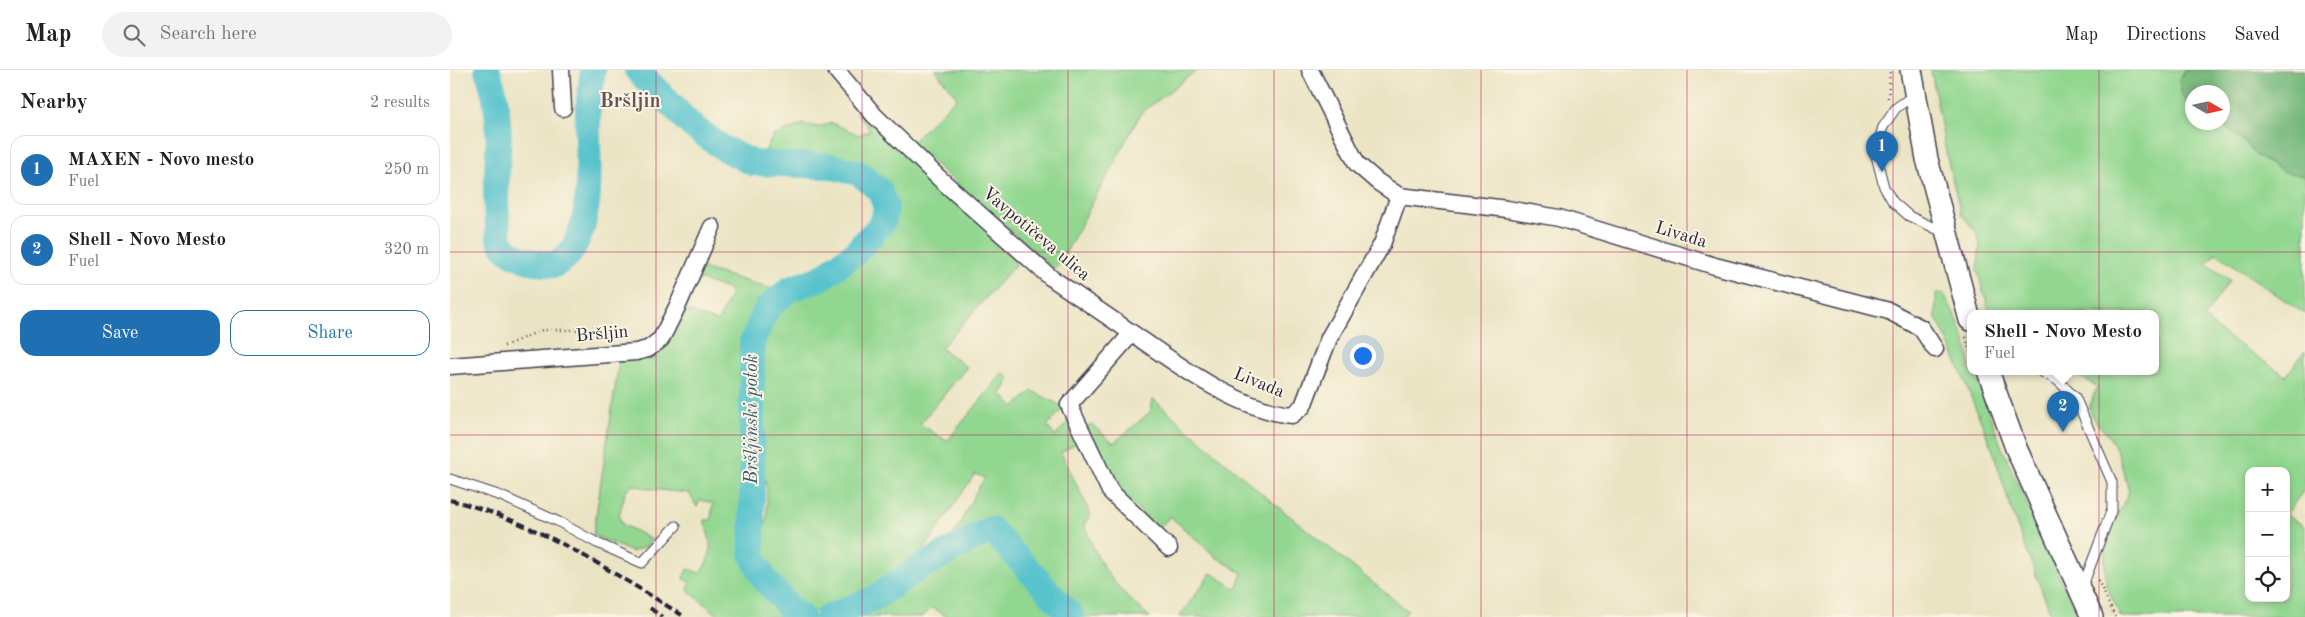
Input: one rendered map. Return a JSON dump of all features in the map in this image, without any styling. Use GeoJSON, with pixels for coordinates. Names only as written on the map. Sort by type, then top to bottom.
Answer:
{"type":"FeatureCollection","features":[{"type":"Feature","properties":{"kind":"street"},"geometry":{"type":"LineString","coordinates":[[561,70],[563,108]]}},
{"type":"Feature","properties":{"kind":"street","name":"Vavpotičeva ulica"},"geometry":{"type":"LineString","coordinates":[[836,70],[874,114],[939,178],[1050,277],[1132,333]]}},
{"type":"Feature","properties":{"kind":"street","name":"Livada"},"geometry":{"type":"LineString","coordinates":[[1310,70],[1358,164],[1378,182],[1399,196],[1507,209],[1559,218],[1715,266],[1890,310],[1921,328],[1936,349]]}},
{"type":"Feature","properties":{"kind":"street"},"geometry":{"type":"LineString","coordinates":[[1911,70],[1927,159],[1967,310]]}},
{"type":"Feature","properties":{"kind":"street","name":"Livada"},"geometry":{"type":"LineString","coordinates":[[1132,333],[1180,366],[1236,398],[1272,413],[1292,415],[1303,406],[1329,338],[1382,244],[1399,196]]}},
{"type":"Feature","properties":{"kind":"street","name":"Bršljin"},"geometry":{"type":"LineString","coordinates":[[450,366],[626,353],[648,349],[661,339],[712,227]]}},
{"type":"Feature","properties":{"kind":"street"},"geometry":{"type":"LineString","coordinates":[[1132,333],[1069,405],[1110,491],[1169,548]]}},
{"type":"Feature","properties":{"kind":"street"},"geometry":{"type":"LineString","coordinates":[[1989,375],[2016,448],[2092,617]]}},
{"type":"Feature","properties":{"kind":"lane"},"geometry":{"type":"LineString","coordinates":[[1915,95],[1896,108],[1883,127],[1875,152],[1884,187],[1893,202],[1909,216],[1946,234]]}},
{"type":"Feature","properties":{"kind":"lane"},"geometry":{"type":"LineString","coordinates":[[2048,375],[2057,380],[2075,396],[2112,482],[2112,509],[2080,593]]}},
{"type":"Feature","properties":{"kind":"lane"},"geometry":{"type":"LineString","coordinates":[[450,479],[501,496],[559,522],[597,544],[642,563],[676,526]]}},
{"type":"Feature","properties":{"kind":"path"},"geometry":{"type":"LineString","coordinates":[[1888,101],[1890,70]]}},
{"type":"Feature","properties":{"kind":"path"},"geometry":{"type":"LineString","coordinates":[[497,349],[542,330],[600,330]]}},
{"type":"Feature","properties":{"kind":"path"},"geometry":{"type":"LineString","coordinates":[[2097,572],[2101,588],[2115,617]]}},
{"type":"Feature","properties":{"kind":"green space"},"geometry":{"type":"Polygon","coordinates":[[[935,70],[1197,70],[1141,113],[1059,265],[1054,269],[911,143],[957,97],[935,70]]]}},
{"type":"Feature","properties":{"kind":"green space"},"geometry":{"type":"Polygon","coordinates":[[[1931,70],[2185,70],[2180,79],[2185,94],[2185,130],[2229,130],[2245,142],[2255,155],[2285,172],[2305,176],[2305,314],[2216,253],[2206,264],[2230,280],[2204,317],[2219,331],[2286,376],[2305,351],[2305,489],[2290,509],[2290,467],[2245,467],[2245,602],[2290,602],[2290,517],[2305,527],[2305,617],[2121,617],[2106,585],[2104,545],[2129,491],[2114,446],[2090,411],[2090,405],[2098,387],[2077,375],[2159,375],[2159,310],[1989,310],[1977,270],[1980,245],[1977,233],[1961,214],[1946,153],[1931,70]]]}},
{"type":"Feature","properties":{"kind":"green space"},"geometry":{"type":"Polygon","coordinates":[[[2185,70],[2305,70],[2305,176],[2285,172],[2255,155],[2245,142],[2229,130],[2230,85],[2185,85],[2185,100],[2180,95],[2180,79],[2185,70]]]}},
{"type":"Feature","properties":{"kind":"green space"},"geometry":{"type":"Polygon","coordinates":[[[862,109],[1018,257],[1017,263],[941,348],[967,367],[920,424],[947,441],[1003,373],[1010,379],[1001,394],[1014,407],[1032,391],[1064,407],[1047,426],[1055,436],[1068,422],[1081,441],[1061,452],[1091,515],[1084,524],[1090,539],[1110,576],[1127,596],[1150,617],[948,617],[932,608],[922,617],[847,617],[876,603],[907,582],[946,545],[985,478],[975,474],[912,567],[871,593],[832,609],[810,612],[796,607],[766,572],[759,548],[767,517],[767,488],[758,450],[760,345],[770,316],[792,297],[811,292],[825,284],[871,245],[891,218],[887,196],[876,180],[862,170],[844,163],[824,160],[762,157],[773,136],[803,124],[818,127],[832,123],[859,135],[870,130],[856,112],[862,109]]]}},
{"type":"Feature","properties":{"kind":"green space"},"geometry":{"type":"Polygon","coordinates":[[[699,267],[775,290],[753,323],[748,336],[743,364],[742,422],[753,514],[747,556],[750,571],[759,586],[789,617],[720,617],[688,590],[690,583],[683,578],[688,569],[700,573],[710,553],[710,541],[704,520],[711,520],[713,503],[700,500],[697,507],[689,493],[651,489],[634,485],[626,490],[619,516],[622,524],[651,539],[647,546],[632,552],[593,535],[620,355],[649,352],[699,267]],[[699,279],[685,310],[718,322],[732,291],[699,279]]]}},
{"type":"Feature","properties":{"kind":"green space"},"geometry":{"type":"Polygon","coordinates":[[[1943,293],[1953,310],[1967,347],[1967,375],[1975,375],[2002,448],[2078,617],[2052,617],[2014,518],[1993,451],[1949,343],[1936,318],[1936,294],[1943,293]]]}},
{"type":"Feature","properties":{"kind":"green space"},"geometry":{"type":"Polygon","coordinates":[[[1153,399],[1261,493],[1408,611],[1403,617],[1179,617],[1211,573],[1236,589],[1242,573],[1216,557],[1170,516],[1158,530],[1115,486],[1085,427],[1091,424],[1114,443],[1151,411],[1153,399]]]}},
{"type":"Feature","properties":{"kind":"waterway","name":"Bršljinski potok"},"geometry":{"type":"LineString","coordinates":[[487,70],[493,90],[498,122],[499,143],[496,199],[499,239],[504,247],[517,256],[532,262],[555,265],[570,253],[584,220],[588,184],[588,112],[593,70]]}},
{"type":"Feature","properties":{"kind":"waterway","name":"Bršljinski potok"},"geometry":{"type":"LineString","coordinates":[[637,70],[692,126],[723,148],[753,163],[829,166],[859,173],[880,191],[886,208],[883,222],[855,253],[821,278],[790,289],[767,308],[752,342],[752,555],[765,580],[797,616],[802,617]]}},
{"type":"Feature","properties":{"kind":"waterway","name":"Bršljinski potok"},"geometry":{"type":"LineString","coordinates":[[828,617],[873,599],[919,568],[991,529],[1072,617]]}},
{"type":"Feature","properties":{"kind":"railway"},"geometry":{"type":"LineString","coordinates":[[450,500],[482,509],[543,534],[601,565],[685,617]]}},
{"type":"Feature","properties":{"kind":"railway"},"geometry":{"type":"LineString","coordinates":[[650,608],[662,617]]}},
{"type":"Feature","properties":{"kind":"place","name":"MAXEN - Novo mesto"},"geometry":{"type":"Point","coordinates":[1882,172]}},
{"type":"Feature","properties":{"kind":"place","name":"Shell - Novo Mesto"},"geometry":{"type":"Point","coordinates":[2063,432]}},
{"type":"Feature","properties":{"kind":"district","name":"Bršljin"},"geometry":{"type":"Point","coordinates":[630,102]}}]}
